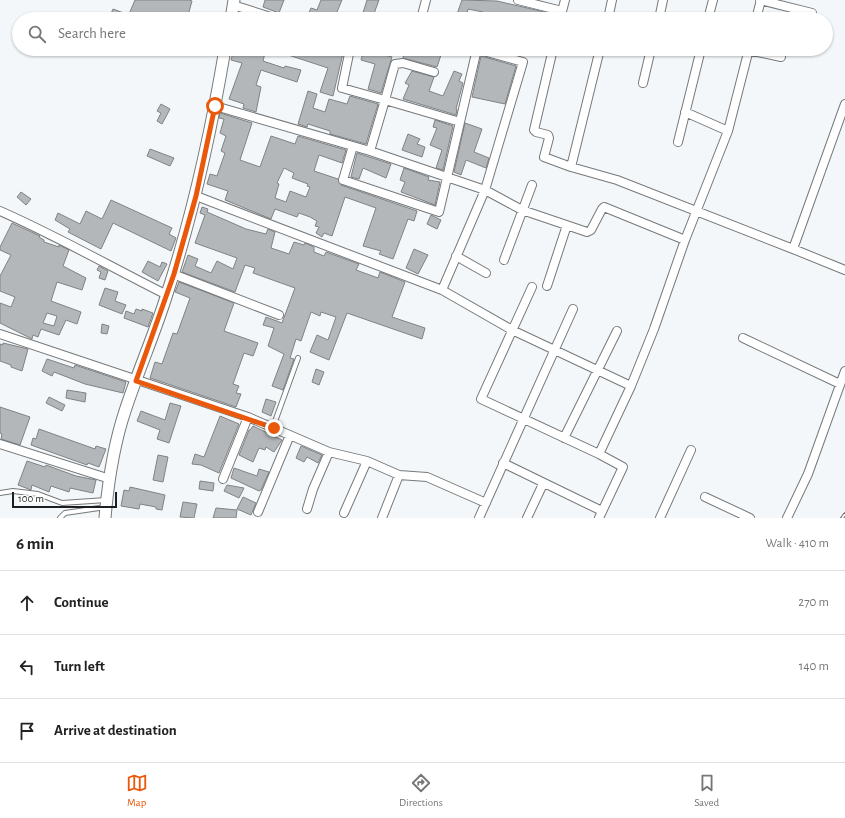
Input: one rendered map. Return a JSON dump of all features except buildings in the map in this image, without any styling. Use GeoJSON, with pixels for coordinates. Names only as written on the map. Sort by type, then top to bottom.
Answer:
{"type":"FeatureCollection","features":[{"type":"Feature","properties":{"kind":"street"},"geometry":{"type":"LineString","coordinates":[[423,12],[426,0]]}},
{"type":"Feature","properties":{"kind":"street"},"geometry":{"type":"LineString","coordinates":[[518,0],[552,12]]}},
{"type":"Feature","properties":{"kind":"street"},"geometry":{"type":"LineString","coordinates":[[562,12],[565,0]]}},
{"type":"Feature","properties":{"kind":"street"},"geometry":{"type":"LineString","coordinates":[[609,12],[612,0]]}},
{"type":"Feature","properties":{"kind":"street"},"geometry":{"type":"LineString","coordinates":[[661,12],[664,0]]}},
{"type":"Feature","properties":{"kind":"street"},"geometry":{"type":"LineString","coordinates":[[710,12],[713,0]]}},
{"type":"Feature","properties":{"kind":"street"},"geometry":{"type":"LineString","coordinates":[[758,12],[761,0],[808,12]]}},
{"type":"Feature","properties":{"kind":"street"},"geometry":{"type":"LineString","coordinates":[[232,12],[234,2],[259,12]]}},
{"type":"Feature","properties":{"kind":"street"},"geometry":{"type":"LineString","coordinates":[[106,508],[110,479],[125,412],[174,274],[196,196],[224,56]]}},
{"type":"Feature","properties":{"kind":"street"},"geometry":{"type":"LineString","coordinates":[[349,56],[342,88],[460,122]]}},
{"type":"Feature","properties":{"kind":"street"},"geometry":{"type":"LineString","coordinates":[[353,146],[343,180],[439,212],[475,56]]}},
{"type":"Feature","properties":{"kind":"street"},"geometry":{"type":"LineString","coordinates":[[442,290],[485,190],[523,62],[502,56]]}},
{"type":"Feature","properties":{"kind":"street"},"geometry":{"type":"LineString","coordinates":[[550,56],[534,130],[548,136],[544,156],[571,167],[617,180],[845,270]]}},
{"type":"Feature","properties":{"kind":"street"},"geometry":{"type":"LineString","coordinates":[[571,167],[598,56]]}},
{"type":"Feature","properties":{"kind":"street"},"geometry":{"type":"LineString","coordinates":[[643,83],[649,56]]}},
{"type":"Feature","properties":{"kind":"street"},"geometry":{"type":"LineString","coordinates":[[678,142],[699,56]]}},
{"type":"Feature","properties":{"kind":"street"},"geometry":{"type":"LineString","coordinates":[[599,454],[631,386],[654,329],[685,240],[728,131],[747,56]]}},
{"type":"Feature","properties":{"kind":"street"},"geometry":{"type":"LineString","coordinates":[[776,56],[781,57]]}},
{"type":"Feature","properties":{"kind":"street"},"geometry":{"type":"LineString","coordinates":[[370,151],[395,64],[403,63],[434,72]]}},
{"type":"Feature","properties":{"kind":"street"},"geometry":{"type":"LineString","coordinates":[[793,249],[845,104]]}},
{"type":"Feature","properties":{"kind":"street"},"geometry":{"type":"LineString","coordinates":[[215,106],[370,151],[447,179],[485,190],[522,210],[587,232],[591,230],[604,207],[685,240]]}},
{"type":"Feature","properties":{"kind":"street"},"geometry":{"type":"LineString","coordinates":[[685,112],[728,131]]}},
{"type":"Feature","properties":{"kind":"street"},"geometry":{"type":"LineString","coordinates":[[504,260],[532,185]]}},
{"type":"Feature","properties":{"kind":"street"},"geometry":{"type":"LineString","coordinates":[[196,196],[442,290],[512,330],[631,386]]}},
{"type":"Feature","properties":{"kind":"street"},"geometry":{"type":"LineString","coordinates":[[0,211],[36,227],[96,260],[167,294]]}},
{"type":"Feature","properties":{"kind":"street"},"geometry":{"type":"LineString","coordinates":[[547,286],[567,225]]}},
{"type":"Feature","properties":{"kind":"street"},"geometry":{"type":"LineString","coordinates":[[456,256],[486,273]]}},
{"type":"Feature","properties":{"kind":"street"},"geometry":{"type":"LineString","coordinates":[[174,274],[278,315]]}},
{"type":"Feature","properties":{"kind":"street"},"geometry":{"type":"LineString","coordinates":[[503,463],[543,484],[550,485],[601,515],[623,467],[599,454],[481,399],[532,287]]}},
{"type":"Feature","properties":{"kind":"street"},"geometry":{"type":"LineString","coordinates":[[479,518],[524,419],[553,350],[573,309]]}},
{"type":"Feature","properties":{"kind":"street"},"geometry":{"type":"LineString","coordinates":[[564,438],[617,331]]}},
{"type":"Feature","properties":{"kind":"street"},"geometry":{"type":"LineString","coordinates":[[0,334],[248,418],[329,452],[367,462],[399,476],[427,477],[486,503]]}},
{"type":"Feature","properties":{"kind":"street"},"geometry":{"type":"LineString","coordinates":[[743,338],[840,384]]}},
{"type":"Feature","properties":{"kind":"street"},"geometry":{"type":"LineString","coordinates":[[787,518],[808,474],[845,371]]}},
{"type":"Feature","properties":{"kind":"street"},"geometry":{"type":"LineString","coordinates":[[223,479],[248,418]]}},
{"type":"Feature","properties":{"kind":"street"},"geometry":{"type":"LineString","coordinates":[[258,512],[290,435]]}},
{"type":"Feature","properties":{"kind":"street"},"geometry":{"type":"LineString","coordinates":[[0,444],[110,479]]}},
{"type":"Feature","properties":{"kind":"street"},"geometry":{"type":"LineString","coordinates":[[660,518],[691,450]]}},
{"type":"Feature","properties":{"kind":"street"},"geometry":{"type":"LineString","coordinates":[[307,509],[313,489],[329,452]]}},
{"type":"Feature","properties":{"kind":"street"},"geometry":{"type":"LineString","coordinates":[[344,513],[367,462]]}},
{"type":"Feature","properties":{"kind":"street"},"geometry":{"type":"LineString","coordinates":[[382,518],[399,476]]}},
{"type":"Feature","properties":{"kind":"street"},"geometry":{"type":"LineString","coordinates":[[527,518],[543,484]]}},
{"type":"Feature","properties":{"kind":"street"},"geometry":{"type":"LineString","coordinates":[[705,497],[750,518]]}},
{"type":"Feature","properties":{"kind":"lane"},"geometry":{"type":"LineString","coordinates":[[274,428],[298,358]]}},
{"type":"Feature","properties":{"kind":"lane"},"geometry":{"type":"LineString","coordinates":[[0,493],[13,491],[38,494],[62,503],[106,508]]}},
{"type":"Feature","properties":{"kind":"lane"},"geometry":{"type":"LineString","coordinates":[[60,518],[65,513],[106,508]]}},
{"type":"Feature","properties":{"kind":"railway"},"geometry":{"type":"LineString","coordinates":[[842,518],[845,514]]}},
{"type":"Feature","properties":{"kind":"route"},"geometry":{"type":"LineString","coordinates":[[215,106],[196,196],[174,274],[136,381],[274,428]]}}]}
